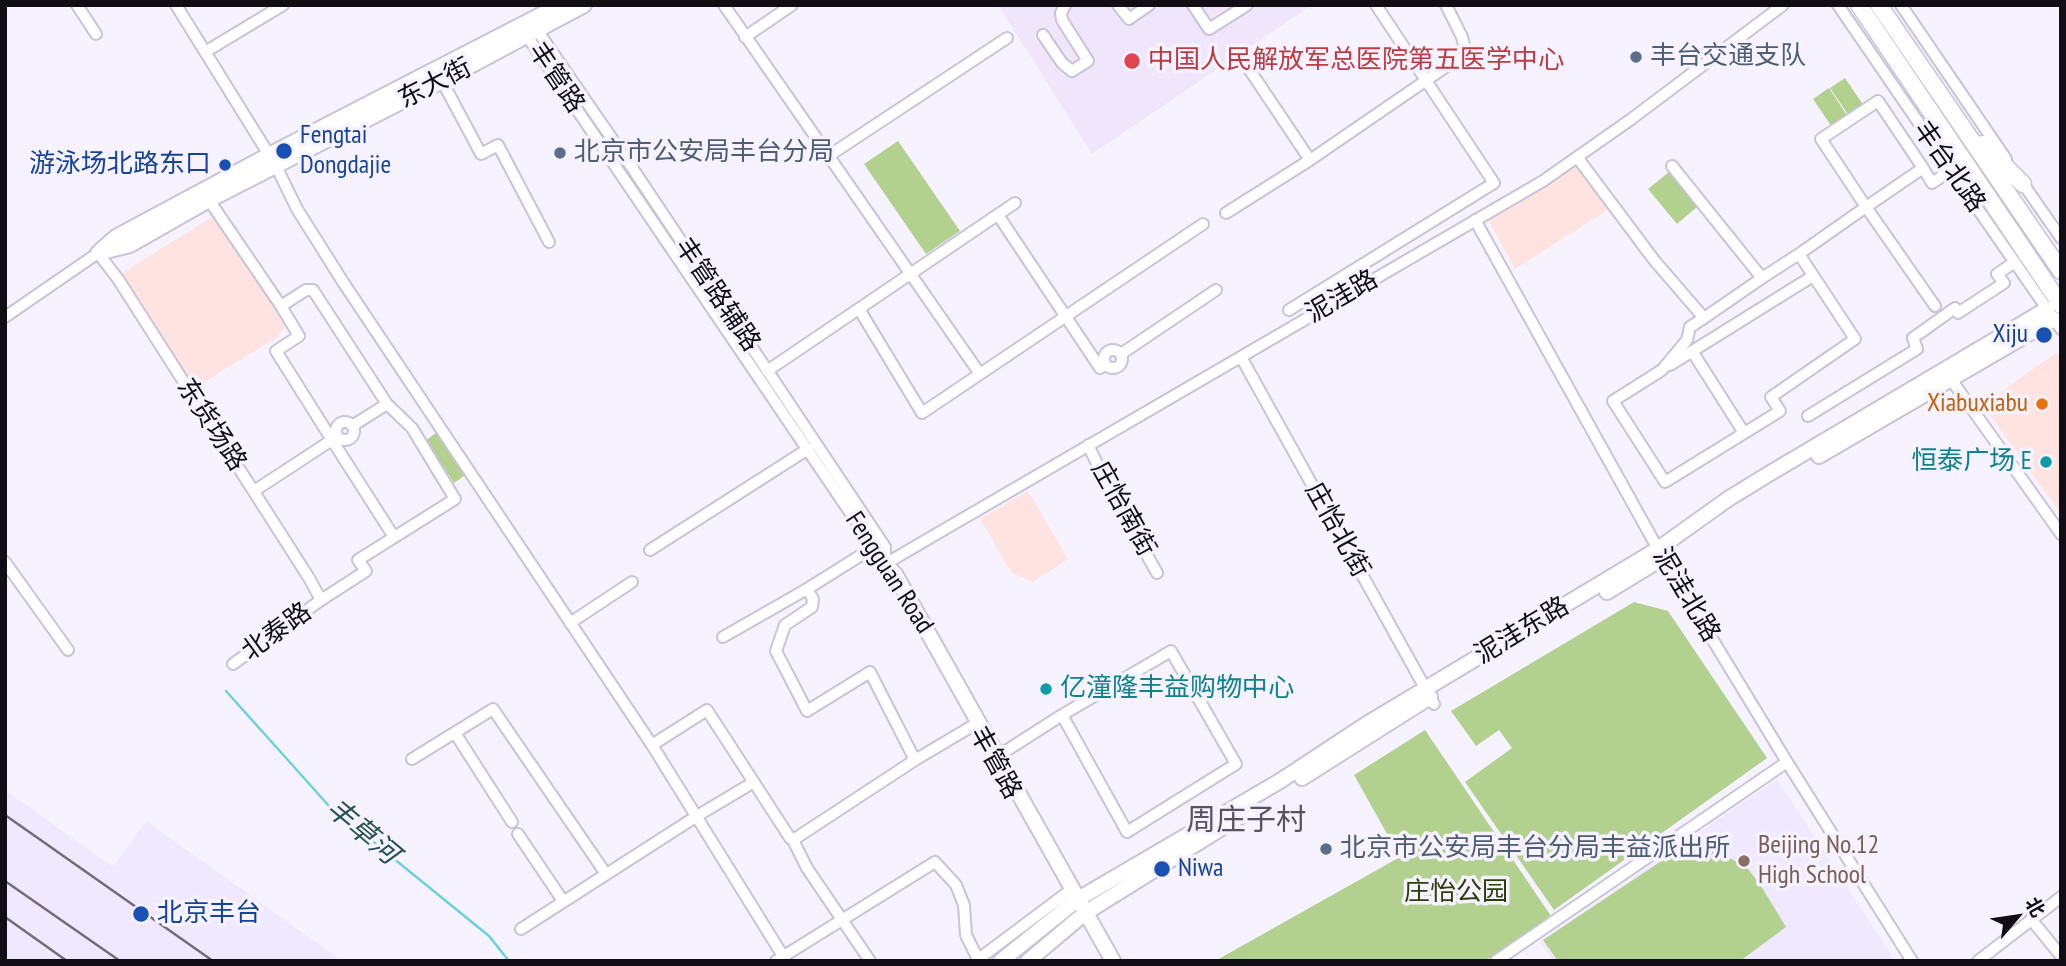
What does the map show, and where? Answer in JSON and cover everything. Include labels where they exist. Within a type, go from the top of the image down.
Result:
[{"type":"highway","name":"丰台北路","points":[[1859,5],[2007,226],[2056,316]]},
{"type":"highway","name":"丰台北路","points":[[1879,5],[2061,271]]},
{"type":"highway","points":[[1956,117],[2023,184]]},
{"type":"highway","points":[[1949,168],[2007,226]]},
{"type":"main road","name":"东大街","points":[[98,253],[130,245],[272,160],[442,81],[528,31],[560,5]]},
{"type":"main road","name":"东大街","points":[[98,253],[116,237],[584,5]]},
{"type":"main road","name":"泥洼东路","points":[[1660,554],[1728,499],[1757,481],[2025,323],[2056,316]]},
{"type":"main road","name":"泥洼东路","points":[[1028,961],[1084,914],[1429,697],[1758,492],[2056,316]]},
{"type":"main road","points":[[1983,359],[2029,330],[2030,326],[2025,323]]},
{"type":"main road","name":"丰管路","points":[[885,564],[1084,914],[1107,961]]},
{"type":"main road","name":"泥洼东路","points":[[1001,961],[1073,896],[1280,781],[1365,725],[1429,697]]},
{"type":"main road","points":[[977,724],[998,755],[1073,896]]},
{"type":"main road","points":[[1084,914],[1113,961]]},
{"type":"street","points":[[77,5],[96,34]]},
{"type":"street","points":[[176,5],[272,160],[297,209],[343,282],[652,745],[697,816],[779,958],[935,862],[957,885],[964,905],[966,935],[976,958],[1073,896]]},
{"type":"street","points":[[205,52],[282,5]]},
{"type":"street","points":[[724,5],[980,374]]},
{"type":"street","points":[[745,37],[792,5]]},
{"type":"street","points":[[1043,35],[1062,64],[1072,71],[1088,61],[1062,20],[1061,13],[1065,5]]},
{"type":"street","points":[[1118,5],[1129,19],[1149,5]]},
{"type":"street","points":[[1193,5],[1209,29],[1247,5]]},
{"type":"street","points":[[1289,310],[1494,183],[1376,5]]},
{"type":"street","points":[[1226,213],[1310,160],[1466,53],[1462,37],[1446,5]]},
{"type":"street","name":"泥洼路","points":[[885,564],[1543,181],[1630,120],[1783,5]]},
{"type":"street","name":"丰台北路","points":[[1838,5],[1949,168],[2056,316]]},
{"type":"street","name":"丰台北路","points":[[1901,5],[2061,238]]},
{"type":"street","name":"丰管路辅路","points":[[528,31],[635,172],[830,463],[885,547],[885,564]]},
{"type":"street","name":"丰管路","points":[[528,31],[639,200]]},
{"type":"street","points":[[830,155],[1006,37]]},
{"type":"street","points":[[1241,57],[1310,160]]},
{"type":"street","points":[[442,81],[481,154],[498,145],[549,242]]},
{"type":"street","points":[[1935,306],[1821,139],[1878,102],[1932,183],[1949,168]]},
{"type":"street","points":[[1577,157],[1654,260],[1704,318]]},
{"type":"street","points":[[1672,166],[1762,278]]},
{"type":"street","points":[[1662,370],[1687,340],[1690,327],[1923,168]]},
{"type":"street","points":[[635,172],[639,200]]},
{"type":"street","points":[[209,200],[299,335],[276,351],[335,438],[394,537],[455,499],[412,428],[387,404],[313,289],[306,290],[281,306]]},
{"type":"street","name":"Fengguan Road","points":[[639,200],[885,564]]},
{"type":"street","points":[[767,371],[1015,203]]},
{"type":"street","points":[[998,215],[1100,368],[1105,364],[1103,357],[1108,350],[1115,349],[1121,354],[1216,290]]},
{"type":"street","name":"泥洼北路","points":[[1475,220],[1660,554],[1912,961]]},
{"type":"street","points":[[859,309],[922,413],[1203,224]]},
{"type":"street","name":"东大街","points":[[5,317],[98,253]]},
{"type":"street","name":"东货场路","points":[[98,253],[118,279],[321,600]]},
{"type":"street","points":[[1799,254],[1814,276],[1855,339],[1771,397],[1780,411],[1665,482],[1613,401],[1814,276]]},
{"type":"street","points":[[1808,416],[1917,349],[1913,338],[1955,308],[1958,313],[2004,283],[1997,274],[2015,261]]},
{"type":"street","points":[[1692,351],[1744,433]]},
{"type":"street","name":"庄怡北街","points":[[1241,356],[1429,697]]},
{"type":"street","points":[[1950,378],[2061,534]]},
{"type":"street","points":[[335,438],[336,429],[341,423],[346,422],[352,426],[387,404]]},
{"type":"street","points":[[254,491],[335,438]]},
{"type":"street","name":"庄怡南街","points":[[1088,445],[1157,573]]},
{"type":"street","points":[[650,550],[809,451],[830,463]]},
{"type":"street","name":"北泰路","points":[[233,664],[366,571],[358,560],[394,537]]},
{"type":"street","points":[[723,637],[874,547]]},
{"type":"street","points":[[5,562],[68,650]]},
{"type":"street","points":[[570,623],[632,582]]},
{"type":"street","points":[[807,589],[813,599],[812,607],[785,625],[776,651],[807,711],[870,672],[915,760]]},
{"type":"street","points":[[998,755],[1062,715],[1171,651],[1236,764],[1128,832],[1062,715]]},
{"type":"street","points":[[412,760],[494,709],[606,874]]},
{"type":"street","points":[[652,745],[707,710],[793,840],[807,868],[870,961]]},
{"type":"street","points":[[793,840],[915,760],[977,724]]},
{"type":"street","points":[[455,733],[512,822]]},
{"type":"street","points":[[1496,961],[1787,762]]},
{"type":"street","points":[[521,929],[754,782]]},
{"type":"street","points":[[518,834],[563,901]]},
{"type":"street","points":[[1978,961],[2061,897]]},
{"type":"street","points":[[2031,919],[2061,956]]},
{"type":"shaded area","name":"中国人民解放军总医院第五医学中心","points":[[998,5],[1312,5],[1092,154]]},
{"type":"shaded area","points":[[1579,164],[1609,209],[1515,269],[1488,219]]},
{"type":"shaded area","points":[[215,215],[288,324],[277,337],[193,389],[122,273]]},
{"type":"shaded area","points":[[2057,352],[2061,358],[2061,514],[1983,405]]},
{"type":"shaded area","points":[[1028,491],[1068,559],[1033,582],[1012,573],[980,519]]},
{"type":"shaded area","name":"Beijing No.12 High School","points":[[1777,779],[1895,961],[1553,961],[1540,942]]},
{"type":"shaded area","name":"北京丰台","points":[[5,790],[113,867],[146,821],[342,961],[5,961]]},
{"type":"green space","points":[[1845,78],[1864,106],[1849,116],[1830,88]]},
{"type":"green space","points":[[1829,88],[1848,117],[1832,127],[1813,99]]},
{"type":"green space","points":[[898,141],[960,231],[926,254],[864,164]]},
{"type":"green space","points":[[1669,172],[1697,207],[1677,224],[1648,189]]},
{"type":"green space","points":[[439,431],[468,473],[454,483],[426,440]]},
{"type":"green space","points":[[1634,602],[1668,611],[1767,758],[1554,910],[1465,782],[1512,748],[1499,730],[1476,746],[1451,711]]},
{"type":"green space","name":"庄怡公园","points":[[1425,730],[1551,916],[1485,961],[1215,961],[1400,857],[1354,775]]},
{"type":"green space","points":[[1702,834],[1717,856],[1732,859],[1748,869],[1786,927],[1740,961],[1558,961],[1543,940]]},
{"type":"waterway","name":"丰草河","points":[[226,691],[329,806],[489,936],[509,961]]},
{"type":"railway","points":[[5,815],[213,961]]},
{"type":"railway","points":[[5,881],[120,961]]},
{"type":"railway","points":[[5,917],[67,961]]},
{"type":"place","name":"丰台交通支队","points":[[1636,57]]},
{"type":"place","name":"中国人民解放军总医院第五医学中心","points":[[1132,61]]},
{"type":"place","name":"Fengtai Dongdajie","points":[[284,151]]},
{"type":"place","name":"北京市公安局丰台分局","points":[[560,153]]},
{"type":"place","name":"游泳场北路东口","points":[[225,165]]},
{"type":"place","name":"Xiju","points":[[2044,335]]},
{"type":"place","name":"Xiabuxiabu","points":[[2042,404]]},
{"type":"place","name":"恒泰广场 E","points":[[2046,462]]},
{"type":"place","name":"亿潼隆丰益购物中心","points":[[1046,689]]},
{"type":"place","name":"北京市公安局丰台分局丰益派出所","points":[[1326,849]]},
{"type":"place","name":"Beijing No.12 High School","points":[[1744,861]]},
{"type":"place","name":"Niwa","points":[[1162,869]]},
{"type":"place","name":"北京丰台","points":[[141,914]]},
{"type":"district","name":"周庄子村","points":[[1246,821]]}]
